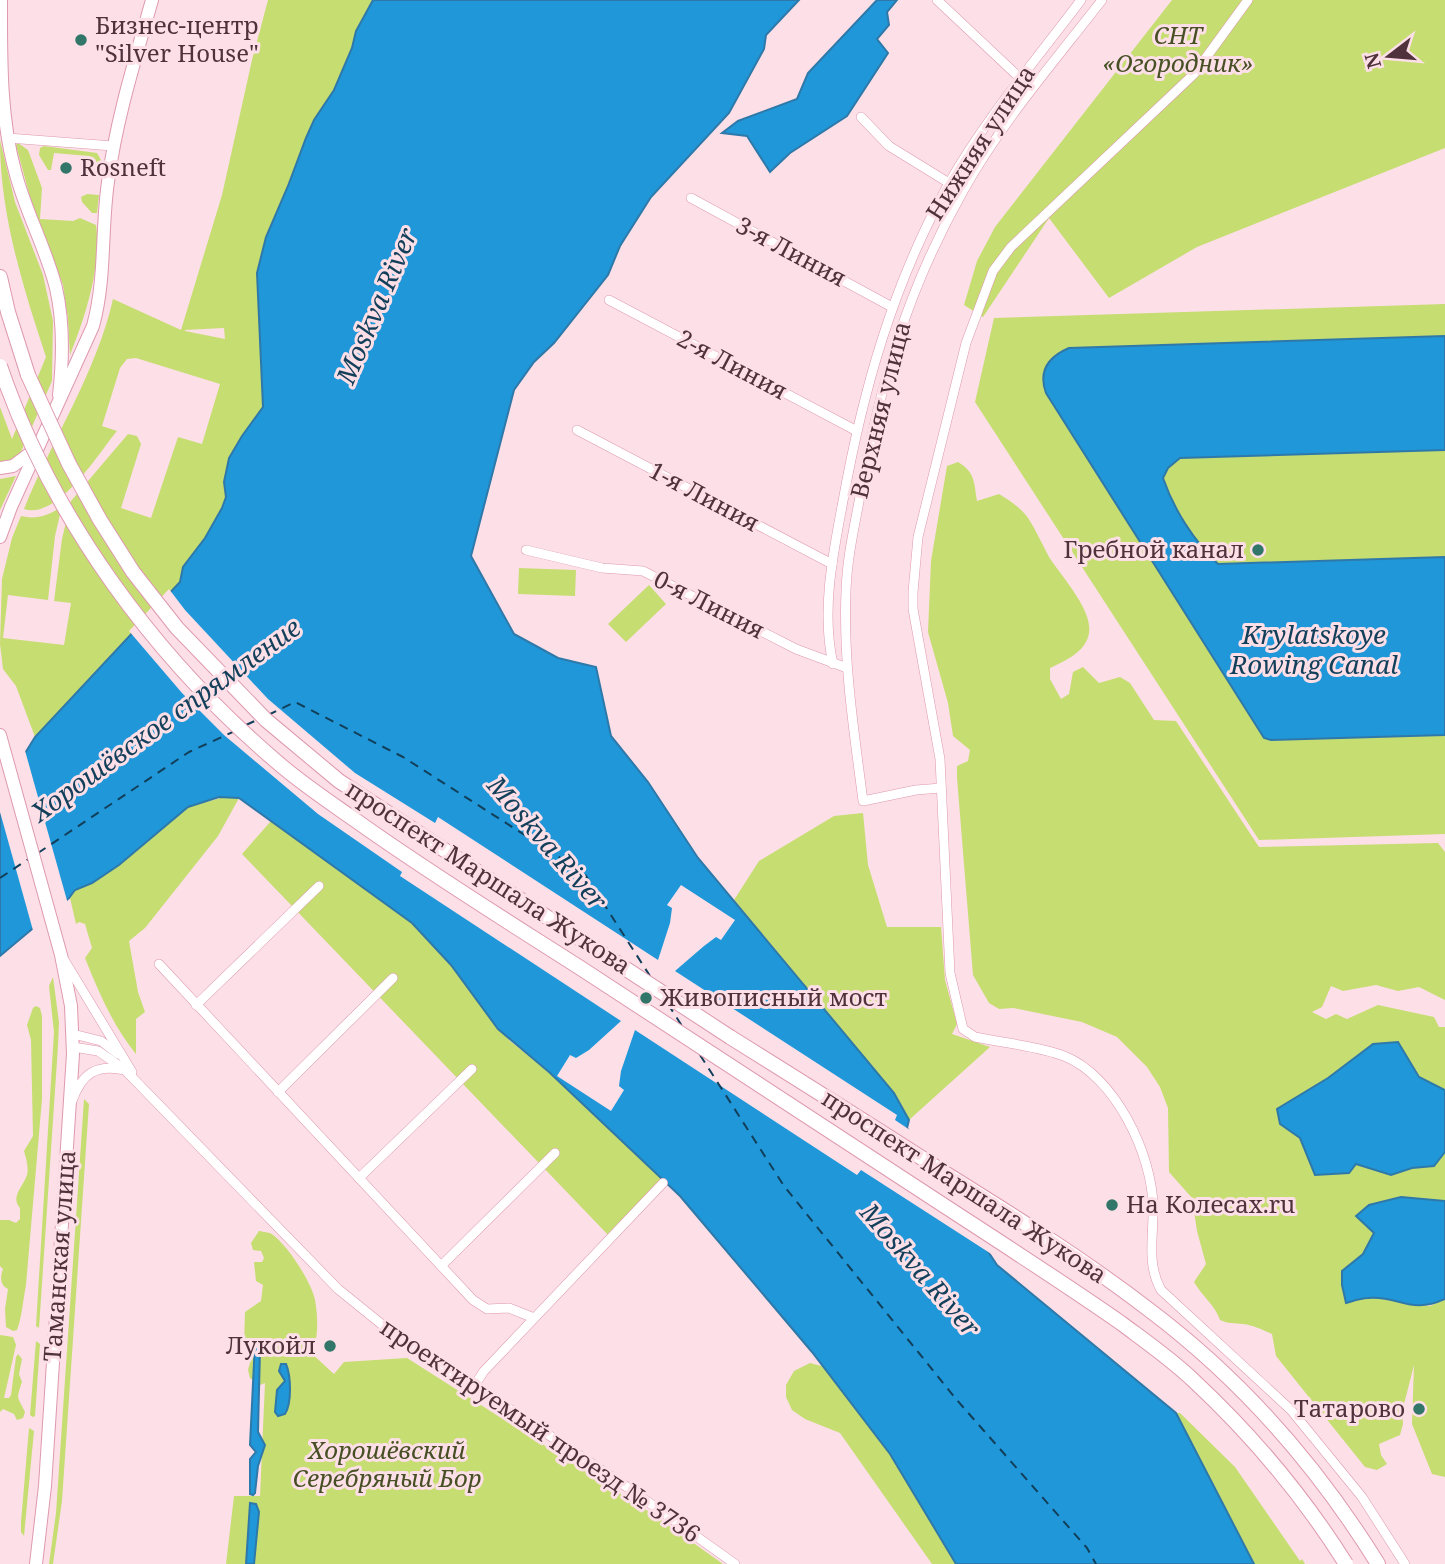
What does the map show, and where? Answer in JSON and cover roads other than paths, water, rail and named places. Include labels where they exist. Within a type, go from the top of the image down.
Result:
[{"type":"main road","name":"проспект Маршала Жукова","points":[[0,277],[27,375],[69,464],[100,520],[133,572],[177,628],[290,742],[339,780],[410,828],[730,1037],[1067,1250],[1150,1310],[1218,1369],[1280,1432],[1323,1483],[1378,1564]]},
{"type":"main road","name":"проспект Маршала Жукова","points":[[0,366],[19,415],[47,473],[78,529],[114,582],[156,642],[277,762],[403,854],[1081,1295],[1152,1346],[1192,1378],[1262,1452],[1301,1500],[1346,1564]]},
{"type":"street","points":[[1,0],[2,82],[8,138],[23,200],[51,272],[59,303],[62,355],[57,406]]},
{"type":"street","points":[[0,537],[93,326],[99,297],[107,186],[113,146],[152,0]]},
{"type":"street","points":[[937,0],[1021,79]]},
{"type":"street","name":"Нижняя улица","points":[[833,664],[829,647],[832,564],[855,430],[892,307],[915,250],[949,183],[984,130],[1081,0]]},
{"type":"street","name":"Верхняя улица","points":[[941,788],[916,790],[863,801],[847,668],[848,564],[870,436],[905,312],[928,257],[963,190],[991,146],[1102,0]]},
{"type":"street","points":[[1248,0],[1194,74],[1011,247],[993,271],[966,344],[918,537],[913,609],[940,759],[950,972],[963,1029],[975,1037],[1062,1055],[1086,1069],[1104,1088],[1134,1130],[1144,1157],[1153,1204],[1152,1272],[1161,1290],[1291,1410],[1362,1497],[1405,1564]]},
{"type":"street","points":[[861,117],[889,146],[949,183]]},
{"type":"street","points":[[8,138],[113,146]]},
{"type":"street","name":"3-я Линия","points":[[691,198],[892,307]]},
{"type":"street","name":"2-я Линия","points":[[609,300],[855,430]]},
{"type":"street","name":"1-я Линия","points":[[577,430],[832,564]]},
{"type":"street","points":[[0,468],[13,466],[24,460],[39,444]]},
{"type":"street","name":"0-я Линия","points":[[526,550],[602,569],[643,571],[796,649],[847,668]]},
{"type":"street","name":"Таманская улица","points":[[0,735],[60,952],[71,1006],[73,1040],[46,1486],[36,1564]]},
{"type":"street","points":[[196,1005],[319,886]]},
{"type":"street","points":[[60,952],[85,990],[126,1068]]},
{"type":"street","points":[[159,964],[467,1295],[482,1307],[494,1310],[509,1308],[534,1318]]},
{"type":"street","points":[[278,1092],[393,978]]},
{"type":"street","points":[[73,1040],[126,1068]]},
{"type":"street","points":[[69,1108],[75,1093],[89,1073],[106,1067],[126,1068]]},
{"type":"street","name":"проектируемый проезд № 3736","points":[[126,1068],[338,1289],[411,1348],[474,1386],[630,1489],[735,1564]]},
{"type":"street","points":[[359,1178],[472,1069]]},
{"type":"street","points":[[441,1266],[555,1153]]},
{"type":"street","points":[[474,1386],[484,1371],[663,1183]]},
{"type":"water","points":[[373,0],[799,0],[766,35],[764,49],[729,113],[651,197],[620,246],[608,275],[554,343],[534,362],[514,390],[471,556],[514,634],[558,658],[596,667],[611,736],[648,782],[698,858],[894,1093],[909,1120],[907,1128],[997,1265],[1176,1413],[1254,1564],[956,1564],[890,1454],[812,1352],[680,1196],[549,1072],[498,1029],[451,965],[412,923],[239,798],[219,797],[188,807],[119,865],[92,883],[75,890],[0,956],[0,778],[22,758],[35,737],[180,582],[183,567],[205,538],[222,508],[226,497],[224,482],[229,458],[263,407],[257,273],[266,237],[314,120],[334,90],[352,48],[356,31]]},
{"type":"water","points":[[877,0],[897,0],[887,12],[889,25],[877,39],[888,53],[847,116],[790,153],[770,172],[747,136],[722,133],[738,121],[797,99],[808,73]]},
{"type":"water","name":"Krylatskoye Rowing Canal","points":[[1445,336],[1445,450],[1180,458],[1168,468],[1163,478],[1186,524],[1218,564],[1445,557],[1445,735],[1271,740],[1264,738],[1046,393],[1044,371],[1050,360],[1069,348]]},
{"type":"water","points":[[1398,1042],[1419,1077],[1445,1090],[1445,1152],[1434,1166],[1412,1168],[1391,1175],[1356,1164],[1349,1173],[1315,1175],[1300,1138],[1280,1124],[1277,1109],[1328,1078],[1373,1044]]},
{"type":"water","points":[[1401,1197],[1445,1201],[1445,1299],[1423,1305],[1379,1298],[1363,1298],[1346,1303],[1342,1271],[1363,1254],[1374,1233],[1356,1216],[1369,1205]]},
{"type":"water","points":[[255,1342],[259,1343],[260,1349],[258,1432],[265,1445],[253,1495],[250,1494],[250,1459],[256,1452],[250,1445]]},
{"type":"water","points":[[281,1364],[286,1364],[288,1369],[290,1397],[285,1414],[278,1416],[275,1412],[277,1390],[285,1381],[279,1371]]},
{"type":"water","points":[[250,1503],[256,1504],[259,1512],[254,1564],[246,1564]]},
{"type":"place","name":"Бизнес-центр \"Silver House\"","points":[[81,40]]},
{"type":"place","name":"Rosneft","points":[[66,168]]},
{"type":"place","name":"Гребной канал","points":[[1258,550]]},
{"type":"place","name":"Живописный мост","points":[[646,998]]},
{"type":"place","name":"На Колесах.ru","points":[[1112,1205]]},
{"type":"place","name":"Лукойл","points":[[330,1346]]},
{"type":"place","name":"Татарово","points":[[1419,1409]]},
{"type":"park label","name":"СНТ «Огородник»","points":[[1178,50]]},
{"type":"park label","name":"Хорошёвский Серебряный Бор","points":[[387,1465]]},
{"type":"water label","name":"Moskva River","points":[[377,306]]},
{"type":"water label","name":"Хорошёвское спрямление","points":[[166,720]]},
{"type":"water label","name":"Moskva River","points":[[547,843]]},
{"type":"water label","name":"Moskva River","points":[[920,1270]]}]
